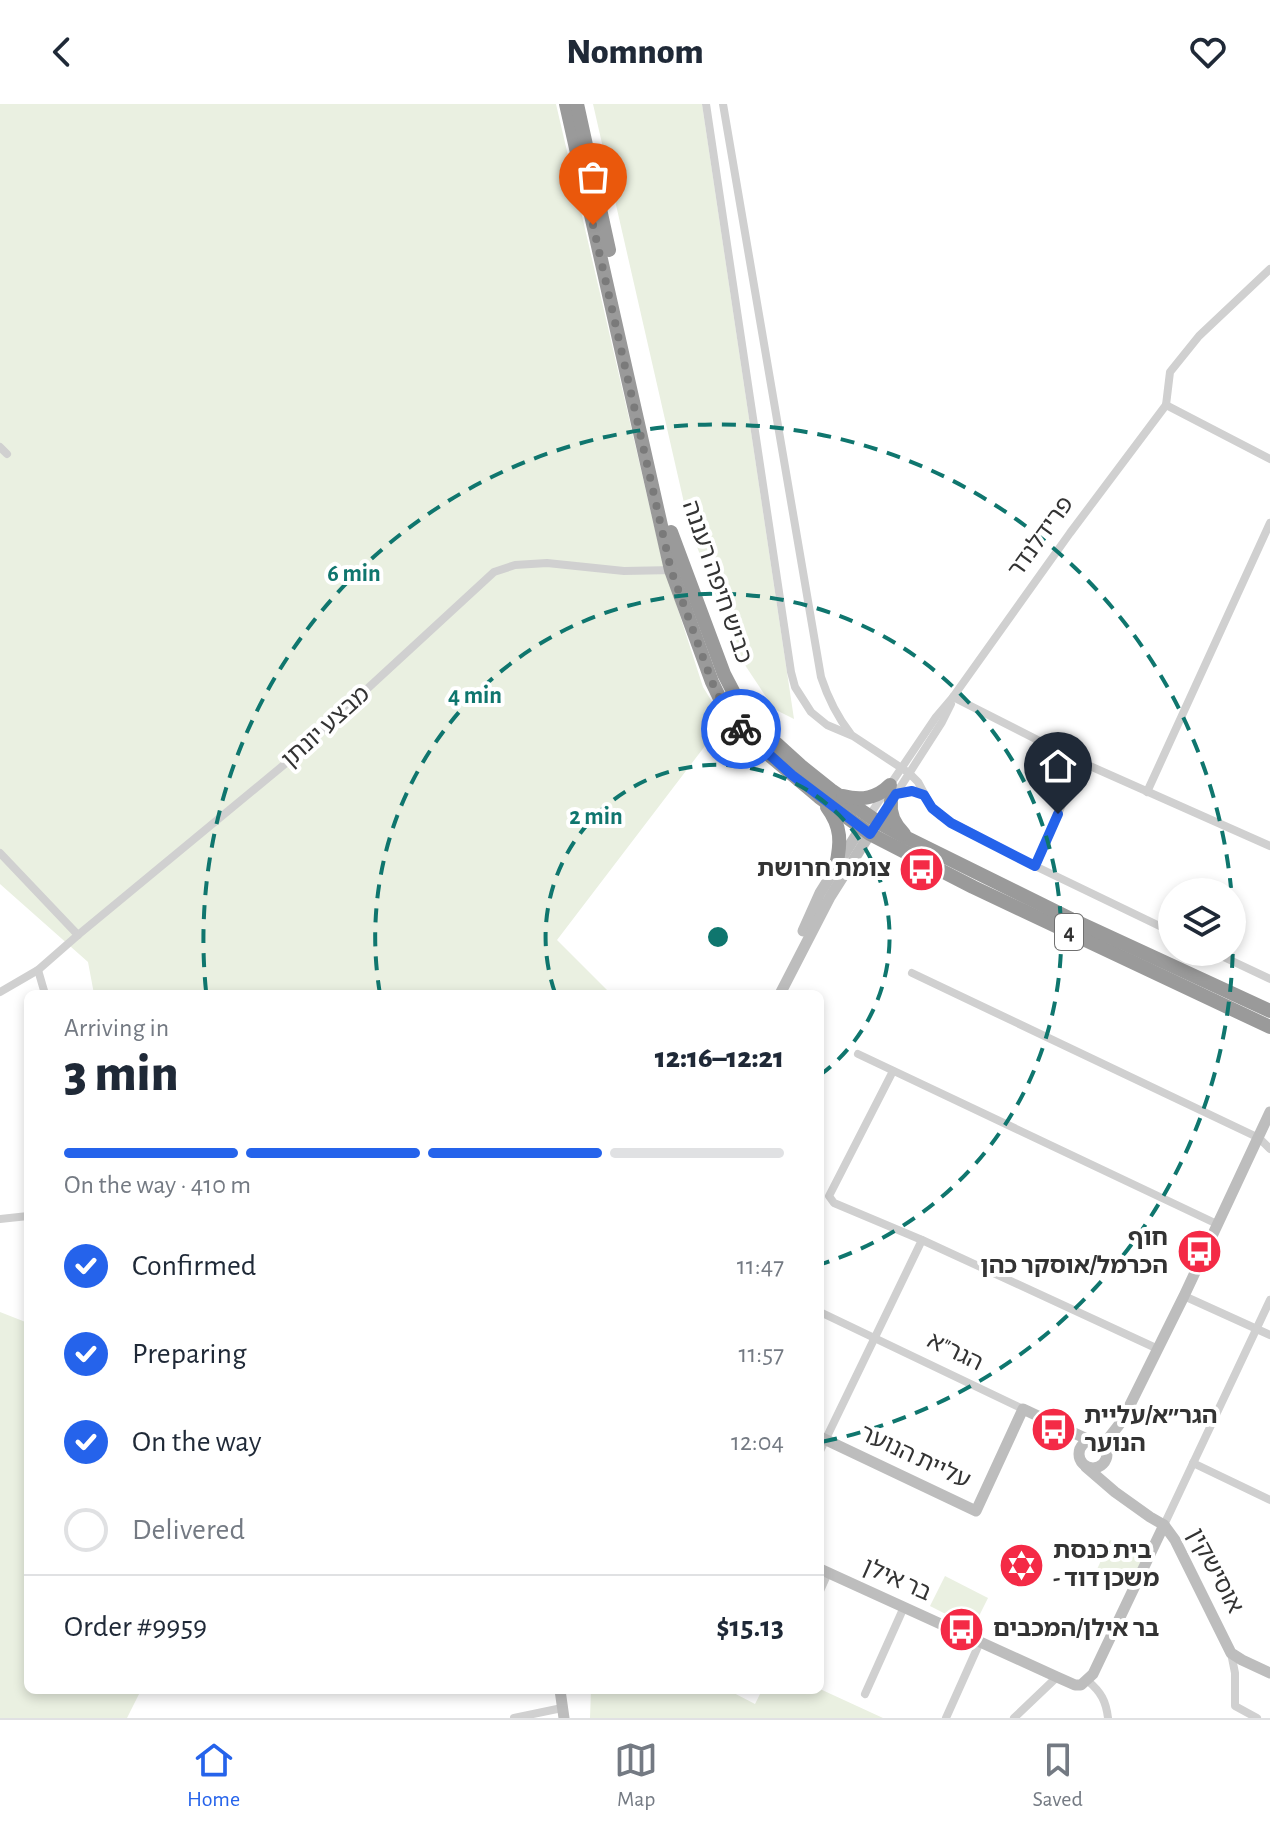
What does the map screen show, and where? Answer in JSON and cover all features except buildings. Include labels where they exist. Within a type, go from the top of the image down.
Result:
[{"type":"highway","name":"כביש חיפה רעננה","points":[[566,104],[678,569],[712,682],[723,705],[743,733],[819,797],[973,887],[1269,1023]]},
{"type":"highway","name":"כביש חיפה רעננה","points":[[577,104],[678,569],[724,674],[737,699],[758,727],[869,825],[907,838],[1071,919],[1269,1023]]},
{"type":"highway","points":[[837,794],[863,799],[892,793],[890,807],[893,821],[907,838]]},
{"type":"highway","points":[[819,797],[837,825],[839,851],[836,866]]},
{"type":"street","points":[[706,104],[795,687],[811,712],[827,725],[853,736],[906,770],[918,782],[932,808],[951,823],[1158,925]]},
{"type":"street","points":[[723,104],[821,677],[838,718],[853,736]]},
{"type":"street","points":[[1270,269],[1199,336],[1170,372],[1166,405],[1270,459]]},
{"type":"street","name":"פרידלנדר","points":[[869,825],[942,722],[953,697],[1166,405]]},
{"type":"street","points":[[1147,792],[1270,523]]},
{"type":"street","name":"מבצע יונתן","points":[[0,992],[38,970],[291,759],[494,572],[515,565],[547,563],[624,571],[678,569]]},
{"type":"street","points":[[953,697],[1081,762],[1270,846]]},
{"type":"street","points":[[1035,866],[1081,762]]},
{"type":"street","points":[[892,793],[912,791],[924,795]]},
{"type":"street","name":"פרידלנדר","points":[[869,825],[892,793]]},
{"type":"street","points":[[782,990],[820,893],[836,866],[869,825]]},
{"type":"street","points":[[785,981],[869,825]]},
{"type":"street","points":[[0,853],[78,935]]},
{"type":"street","points":[[1243,966],[1270,979]]},
{"type":"street","points":[[38,970],[44,990]]},
{"type":"street","points":[[912,973],[1259,1138],[1270,1149]]},
{"type":"street","points":[[858,1054],[1217,1224]]},
{"type":"street","points":[[893,1071],[829,1196],[834,1203],[922,1240],[1158,1349]]},
{"type":"street","points":[[1104,1444],[1122,1421],[1158,1349],[1270,1112]]},
{"type":"street","points":[[0,1219],[24,1216]]},
{"type":"street","points":[[824,1438],[922,1240]]},
{"type":"street","points":[[1184,1296],[1270,1335]]},
{"type":"street","points":[[1108,1718],[1107,1703],[1100,1691],[1088,1681],[1270,1300]]},
{"type":"street","name":"הגר\"א","points":[[824,1314],[1089,1440]]},
{"type":"street","name":"עליית הנוער","points":[[824,1443],[976,1511],[1023,1409]]},
{"type":"street","points":[[1071,1432],[1080,1461],[1086,1467],[1095,1469],[1103,1465],[1108,1452],[1104,1444],[1097,1440],[1089,1440],[1079,1452]]},
{"type":"street","points":[[1193,1463],[1270,1500]]},
{"type":"street","points":[[1103,1465],[1115,1492]]},
{"type":"street","name":"אוסישקין","points":[[1086,1467],[1115,1492],[1164,1525],[1182,1553],[1231,1653],[1270,1673]]},
{"type":"street","name":"בר אילן","points":[[824,1571],[1075,1685],[1088,1681]]},
{"type":"street","points":[[865,1694],[904,1607]]},
{"type":"street","points":[[946,1718],[980,1642]]},
{"type":"street","points":[[1231,1653],[1235,1673],[1235,1706],[1257,1718]]},
{"type":"street","points":[[1014,1718],[1057,1677]]},
{"type":"street","points":[[514,1718],[563,1713]]},
{"type":"green space","points":[[0,104],[556,104],[662,560],[703,687],[724,721],[557,940],[607,990],[93,990],[88,962],[0,884]]},
{"type":"green space","points":[[593,104],[702,104],[794,719],[774,709],[741,659],[690,529]]},
{"type":"green space","points":[[0,1312],[24,1321],[24,1694],[139,1694],[127,1718],[0,1718]]},
{"type":"green space","points":[[1110,1540],[1144,1554],[1129,1588],[1095,1574]]},
{"type":"green space","points":[[945,1576],[988,1598],[973,1628],[930,1606]]},
{"type":"green space","points":[[824,1691],[883,1718],[590,1718],[591,1694],[736,1694],[755,1704],[760,1694],[824,1694]]},
{"type":"way so far","points":[[593,225],[671,570],[712,682],[723,705],[741,729]]},
{"type":"place","name":"צומת חרושת","points":[[922,869]]},
{"type":"place","name":"חוף הכרמל/אוסקר כהן","points":[[1199,1252]]},
{"type":"place","name":"הגר״א/עליית הנוער","points":[[1053,1430]]},
{"type":"place","name":"בית כנסת - משכן דוד","points":[[1022,1565]]},
{"type":"place","name":"בר אילן/המכבים","points":[[962,1629]]},
{"type":"route","points":[[741,729],[819,797],[870,834],[896,794],[906,791],[918,793],[924,795],[932,808],[951,823],[1035,866],[1058,814]]}]
